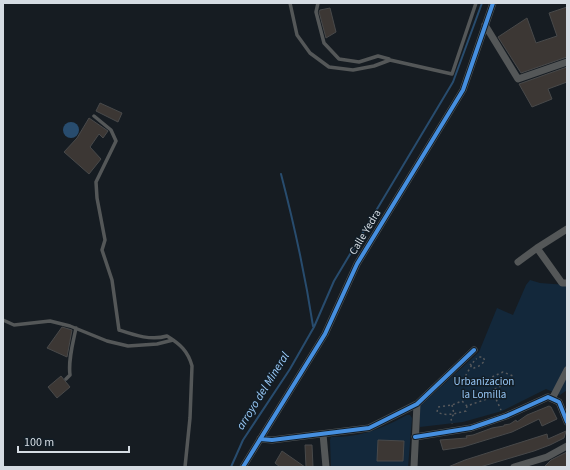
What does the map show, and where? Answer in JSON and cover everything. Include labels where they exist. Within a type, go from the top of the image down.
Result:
[{"type":"street","name":"Calle Yedra","points":[[243,467],[325,334],[357,264],[463,90],[493,3]]},
{"type":"street","points":[[485,25],[518,79],[567,62]]},
{"type":"street","points":[[518,262],[567,229]]},
{"type":"street","points":[[537,248],[562,283],[567,283]]},
{"type":"street","points":[[260,439],[272,440],[369,428],[417,404],[474,350]]},
{"type":"street","points":[[415,437],[471,428],[504,417],[550,398],[567,370]]},
{"type":"street","points":[[550,398],[558,402],[567,422]]},
{"type":"street","points":[[414,467],[417,404]]},
{"type":"street","points":[[323,434],[326,467]]},
{"type":"street","points":[[514,467],[547,457],[567,446]]},
{"type":"street","points":[[536,467],[539,459]]},
{"type":"lane","points":[[290,3],[297,35],[310,53],[329,67],[353,70],[374,66],[390,60]]},
{"type":"lane","points":[[318,3],[316,12],[324,43],[339,59],[359,62],[378,56],[452,74],[476,3]]},
{"type":"lane","points":[[94,116],[111,130],[116,142],[96,182],[97,198],[105,240],[102,250],[112,280],[119,330],[139,337],[160,338],[167,336],[181,345],[190,359],[192,366],[190,418],[185,467]]},
{"type":"lane","points":[[3,320],[14,325],[50,321],[76,328],[107,341],[128,346],[157,344],[174,340]]},
{"type":"lane","points":[[66,379],[70,375],[69,370],[76,328]]},
{"type":"path","points":[[463,360],[472,366],[474,368],[485,361],[483,357],[474,360],[472,366],[466,375],[466,379],[469,383],[474,384],[503,372],[512,376],[513,380],[495,389],[492,396],[487,399],[467,406],[466,410],[454,414],[443,415],[437,412],[438,407],[452,405],[462,401],[467,406]]},
{"type":"path","points":[[492,396],[496,399],[504,417]]},
{"type":"path","points":[[452,405],[454,414],[451,418],[453,431]]},
{"type":"green space","name":"Urbanizacion la Lomilla","points":[[530,280],[540,283],[567,285],[567,390],[560,395],[546,389],[502,411],[463,422],[420,427],[419,407],[479,352],[497,308],[513,315],[526,285]]},
{"type":"green space","points":[[410,415],[412,418],[408,467],[331,467],[331,437],[362,434],[389,424]]},
{"type":"shaded area","points":[[68,122],[74,122],[79,127],[77,136],[74,138],[68,138],[63,133],[63,127]]},
{"type":"building","points":[[567,7],[567,57],[521,73],[498,37],[527,18],[536,43],[557,36],[549,13]]},
{"type":"building","points":[[330,8],[336,32],[326,38],[319,12],[320,10]]},
{"type":"building","points":[[567,67],[567,82],[548,89],[552,99],[532,107],[519,84]]},
{"type":"building","points":[[100,103],[122,113],[118,122],[96,111]]},
{"type":"building","points":[[89,118],[108,131],[103,138],[99,134],[90,147],[101,159],[89,174],[64,152],[77,138]]},
{"type":"building","points":[[62,327],[72,330],[67,357],[47,348]]},
{"type":"building","points":[[61,376],[70,387],[57,398],[48,387]]},
{"type":"building","points":[[549,406],[557,419],[542,426],[539,419],[512,432],[463,447],[443,450],[440,440],[467,438],[466,436],[504,426],[516,420],[517,422],[527,415]]},
{"type":"building","points":[[566,431],[564,438],[534,451],[480,467],[448,467],[465,460],[547,434],[548,439]]},
{"type":"building","points":[[378,440],[404,441],[403,461],[377,461]]},
{"type":"building","points":[[305,445],[312,445],[313,467],[306,467]]},
{"type":"building","points":[[282,451],[305,467],[280,467],[275,463]]},
{"type":"building","points":[[567,452],[567,467],[544,467],[551,460]]},
{"type":"waterway","name":"arroyo del Mineral","points":[[231,467],[243,440],[290,369],[314,327],[334,281],[453,82],[482,3]]},
{"type":"waterway","points":[[281,174],[299,249],[313,326]]},
{"type":"cycle path","points":[[243,467],[325,334],[357,264],[463,90],[493,3]]},
{"type":"cycle path","points":[[260,439],[272,440],[369,428],[417,404],[474,350]]},
{"type":"cycle path","points":[[415,437],[471,428],[506,416],[548,397],[559,402],[567,422]]}]
